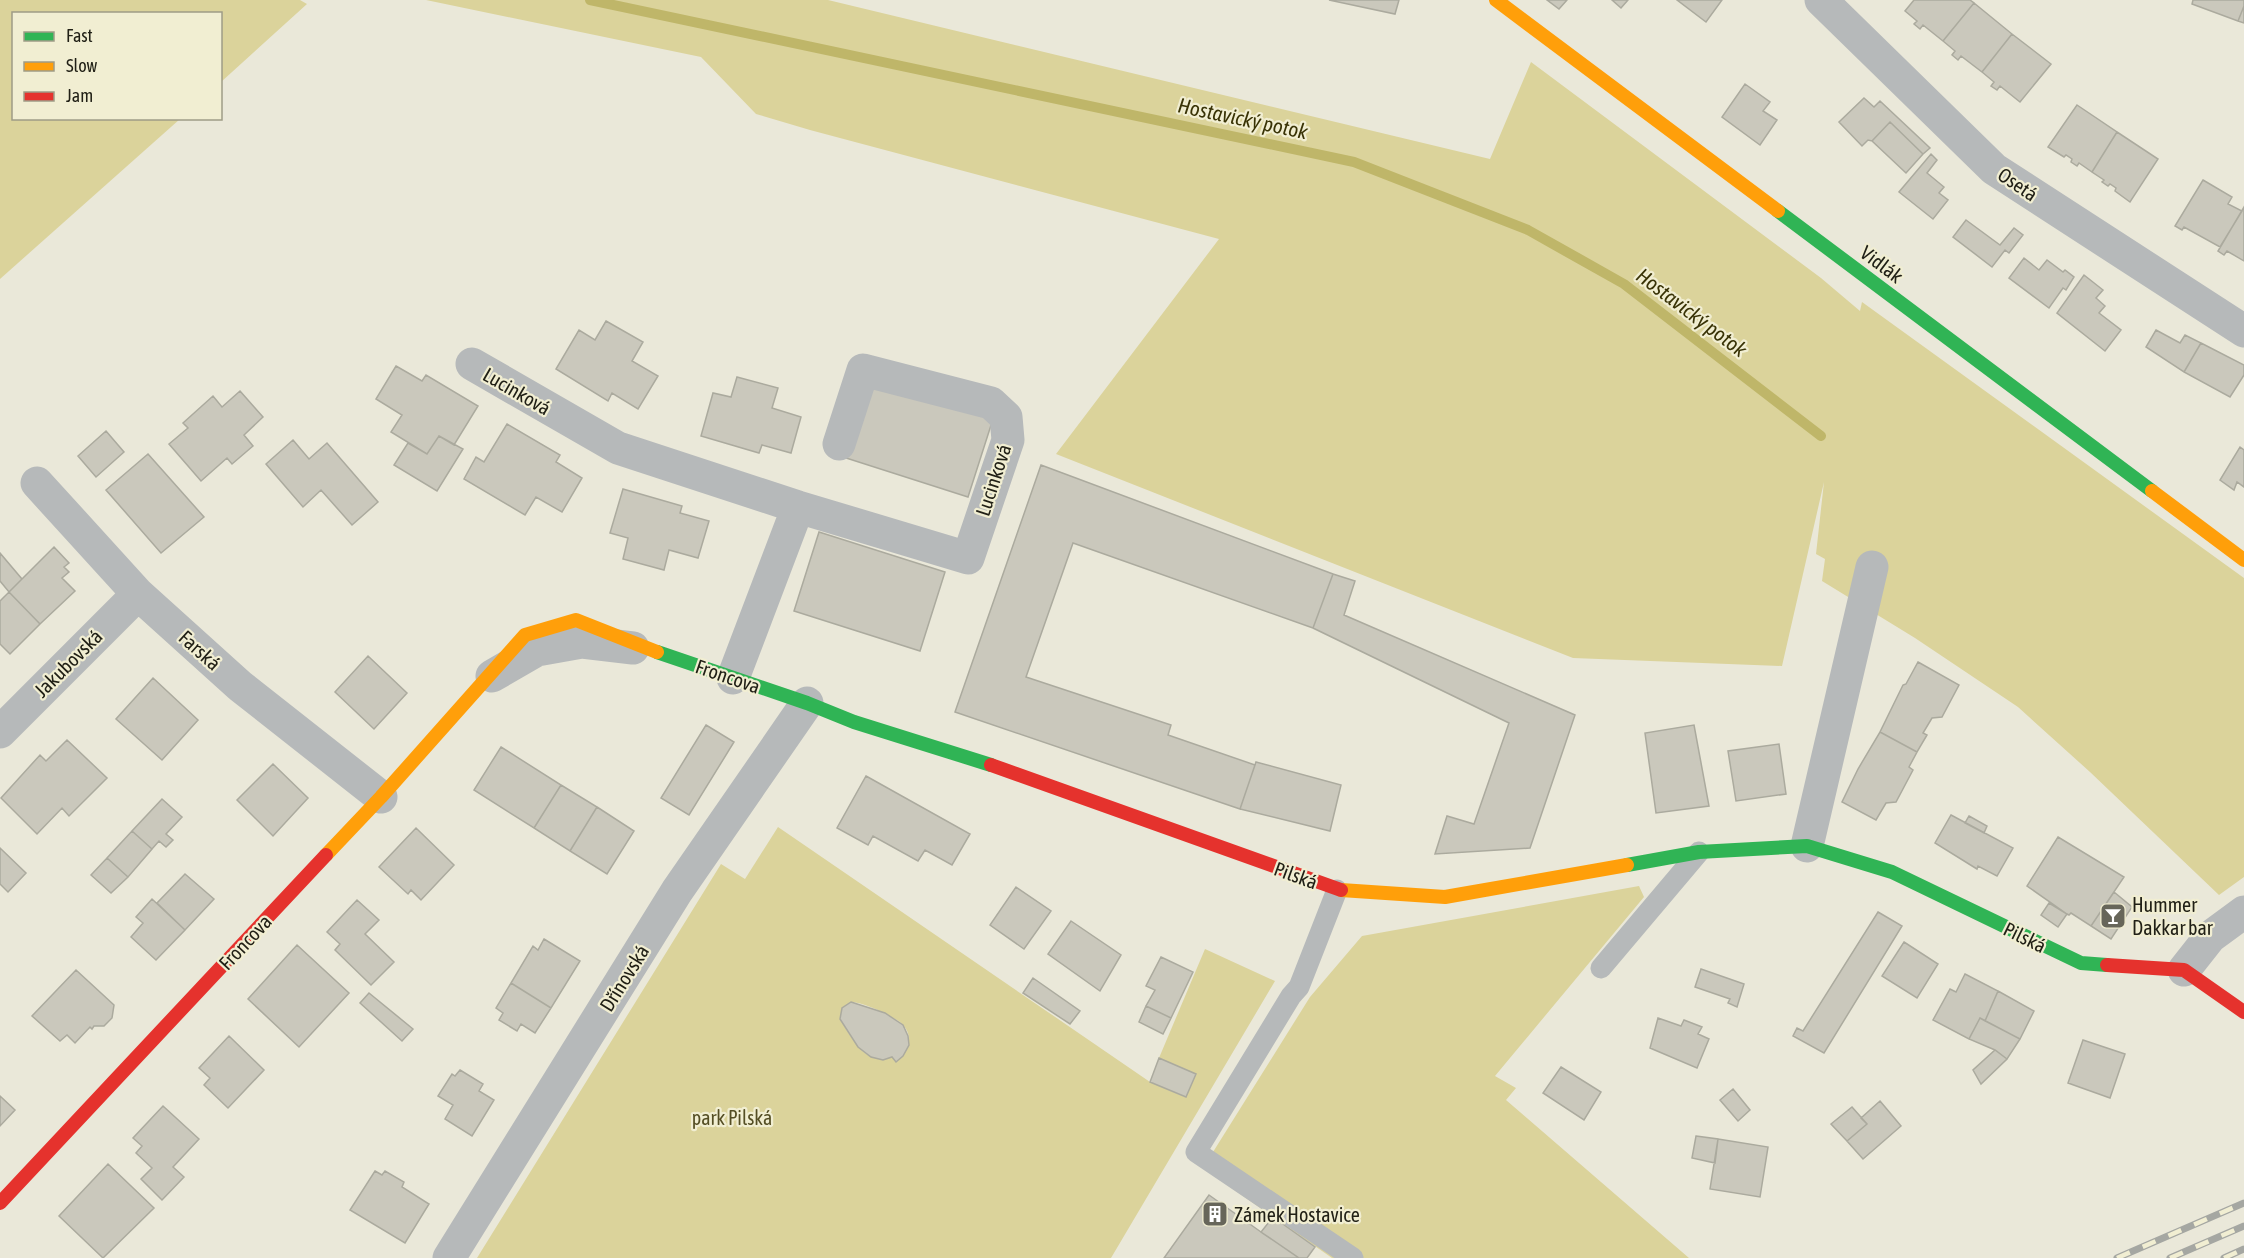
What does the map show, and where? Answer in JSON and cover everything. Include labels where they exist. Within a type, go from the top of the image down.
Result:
[{"type":"street","name":"Vidlák","points":[[1496,0],[2244,560]]},
{"type":"street","name":"Osetá","points":[[1821,0],[1994,169],[2244,331]]},
{"type":"street","name":"Lucinková","points":[[472,364],[618,448],[798,507],[968,558],[1008,440],[1006,417],[991,404],[863,370],[839,444]]},
{"type":"street","name":"Farská","points":[[38,483],[138,594],[240,686],[381,797]]},
{"type":"street","points":[[733,678],[798,507]]},
{"type":"street","points":[[1807,846],[1872,567]]},
{"type":"street","name":"Jakubovská","points":[[0,732],[138,594]]},
{"type":"street","name":"Froncova","points":[[0,1203],[381,797],[488,678],[537,650],[582,642],[648,649],[807,703]]},
{"type":"street","name":"Pilská","points":[[807,703],[854,722],[954,752],[1337,890],[1445,897],[1699,852],[1807,846],[1892,872],[2081,963],[2184,970]]},
{"type":"street","name":"Dřínovská","points":[[449,1258],[677,891],[807,703]]},
{"type":"street","points":[[2244,912],[2210,937],[2184,970],[2244,1012]]},
{"type":"lane","points":[[1601,968],[1699,852]]},
{"type":"lane","points":[[1337,890],[1299,987],[1291,996],[1197,1152],[1353,1258]]},
{"type":"green space","points":[[0,0],[300,0],[307,4],[222,81],[222,12],[12,12],[12,120],[179,120],[0,279]]},
{"type":"green space","points":[[426,0],[828,0],[1490,159],[1531,62],[1821,278],[1860,311],[1862,302],[2244,578],[2244,877],[2219,895],[2018,707],[1915,638],[1822,581],[1825,559],[1816,554],[1824,482],[1782,666],[1573,658],[1056,454],[1219,239],[756,114],[701,57]]},
{"type":"green space","name":"park Pilská","points":[[778,827],[1150,1082],[1185,1097],[1159,1058],[1205,949],[1275,981],[1111,1258],[477,1258],[721,864],[745,879]],"holes":[[[851,1002],[865,1005],[895,1019],[907,1030],[908,1045],[896,1062],[892,1057],[874,1058],[860,1049],[840,1019],[842,1008]]]},
{"type":"green space","points":[[1639,886],[1644,897],[1495,1076],[1516,1088],[1506,1100],[1689,1258],[1332,1258],[1203,1168],[1310,997],[1362,936]]},
{"type":"building","points":[[1329,0],[1399,0],[1395,14]]},
{"type":"building","points":[[1547,0],[1567,0],[1559,9]]},
{"type":"building","points":[[1612,0],[1628,0],[1621,8]]},
{"type":"building","points":[[1677,0],[1722,0],[1706,22]]},
{"type":"building","points":[[1914,0],[1970,0],[1974,3],[1943,41],[1923,25],[1920,29],[1914,24],[1917,21],[1905,11]]},
{"type":"building","points":[[2193,0],[2244,0],[2244,6],[2238,21],[2192,4]]},
{"type":"building","points":[[1974,3],[2012,34],[1982,72],[1961,56],[1958,60],[1952,55],[1955,51],[1943,41]]},
{"type":"building","points":[[2244,6],[2244,23],[2238,21]]},
{"type":"building","points":[[2012,34],[2051,64],[2020,102],[2000,86],[1997,90],[1991,86],[1994,82],[1982,72]]},
{"type":"building","points":[[1745,84],[1770,102],[1763,111],[1777,120],[1760,145],[1722,117]]},
{"type":"building","points":[[1864,98],[1874,107],[1880,101],[1930,148],[1923,154],[1890,122],[1872,141],[1868,140],[1862,146],[1839,122]]},
{"type":"building","points":[[2077,105],[2117,132],[2092,172],[2079,163],[2077,166],[2066,155],[2064,157],[2048,147]]},
{"type":"building","points":[[1890,122],[1923,154],[1906,173],[1872,141]]},
{"type":"building","points":[[2117,132],[2158,159],[2130,202],[2115,191],[2116,188],[2102,182],[2104,180],[2092,172]]},
{"type":"building","points":[[1931,154],[1937,160],[1927,173],[1944,187],[1939,193],[1948,200],[1933,219],[1899,192]]},
{"type":"building","points":[[2203,180],[2232,197],[2228,204],[2242,211],[2220,247],[2184,227],[2182,230],[2175,226]]},
{"type":"building","points":[[2244,207],[2244,261],[2227,251],[2224,255],[2218,251]]},
{"type":"building","points":[[1966,220],[2000,245],[2014,228],[2023,235],[2009,253],[2005,250],[1992,267],[1953,237]]},
{"type":"building","points":[[2024,258],[2039,270],[2047,260],[2074,277],[2066,290],[2063,288],[2049,308],[2009,278]]},
{"type":"building","points":[[2084,275],[2103,290],[2096,298],[2105,306],[2099,313],[2121,330],[2105,351],[2057,313]]},
{"type":"building","points":[[606,321],[643,342],[632,361],[658,376],[638,409],[612,393],[608,401],[556,369],[579,330],[595,340]]},
{"type":"building","points":[[2156,330],[2180,343],[2185,335],[2201,343],[2184,372],[2146,347]]},
{"type":"building","points":[[2201,343],[2244,365],[2244,375],[2230,397],[2184,372]]},
{"type":"building","points":[[396,366],[422,381],[426,375],[478,406],[454,445],[439,436],[427,454],[391,432],[402,415],[376,399]]},
{"type":"building","points":[[737,377],[778,388],[772,408],[801,417],[791,453],[762,445],[759,453],[701,436],[713,393],[731,397]]},
{"type":"building","points":[[867,379],[993,419],[968,497],[843,457]]},
{"type":"building","points":[[240,391],[263,417],[244,435],[253,446],[232,464],[227,458],[201,481],[169,444],[188,428],[183,423],[213,396],[222,407]]},
{"type":"building","points":[[507,424],[560,455],[556,462],[582,478],[562,512],[536,497],[525,515],[464,479],[476,457],[484,462]]},
{"type":"building","points":[[106,431],[124,452],[96,477],[78,456]]},
{"type":"building","points":[[439,436],[463,449],[437,491],[394,465],[408,443],[427,454]]},
{"type":"building","points":[[293,440],[309,459],[327,443],[378,502],[352,525],[321,490],[303,507],[266,464]]},
{"type":"building","points":[[2240,447],[2244,450],[2244,487],[2237,482],[2234,490],[2220,480]]},
{"type":"building","points":[[148,454],[204,517],[161,553],[106,490]]},
{"type":"building","points":[[1041,465],[1333,574],[1313,628],[1073,543],[1026,677],[1171,725],[1168,735],[1255,765],[1240,809],[955,712]]},
{"type":"building","points":[[623,489],[682,506],[680,513],[709,521],[698,558],[669,550],[664,570],[623,559],[628,538],[610,533]]},
{"type":"building","points":[[819,532],[945,572],[920,651],[794,611]]},
{"type":"building","points":[[54,547],[69,563],[64,567],[69,572],[62,578],[75,591],[40,624],[9,592]]},
{"type":"building","points":[[0,553],[22,579],[9,592],[0,581]]},
{"type":"building","points":[[1333,574],[1355,581],[1344,615],[1575,715],[1530,848],[1435,854],[1447,816],[1474,824],[1509,723],[1313,628]]},
{"type":"building","points":[[9,592],[40,624],[10,654],[0,644],[0,601]]},
{"type":"building","points":[[368,656],[407,693],[374,729],[335,692]]},
{"type":"building","points":[[1918,662],[1959,685],[1942,717],[1932,718],[1923,733],[1927,735],[1917,752],[1880,732],[1903,685],[1906,684]]},
{"type":"building","points":[[153,678],[198,720],[162,760],[116,719]]},
{"type":"building","points":[[706,725],[734,742],[689,815],[661,798]]},
{"type":"building","points":[[1694,725],[1709,806],[1656,813],[1645,733]]},
{"type":"building","points":[[1880,732],[1917,752],[1909,767],[1913,770],[1896,802],[1886,803],[1876,820],[1842,802]]},
{"type":"building","points":[[67,740],[107,778],[69,816],[62,808],[37,834],[1,798],[40,755],[46,761]]},
{"type":"building","points":[[1779,744],[1786,794],[1736,801],[1728,751]]},
{"type":"building","points":[[501,747],[561,785],[534,828],[474,790]]},
{"type":"building","points":[[1256,762],[1341,785],[1330,831],[1240,809]]},
{"type":"building","points":[[273,764],[308,798],[273,836],[237,800]]},
{"type":"building","points":[[866,776],[970,834],[952,865],[925,850],[918,861],[873,836],[868,845],[837,828]]},
{"type":"building","points":[[561,785],[597,807],[570,851],[534,828]]},
{"type":"building","points":[[162,799],[182,817],[166,834],[173,840],[166,847],[159,841],[152,849],[132,831]]},
{"type":"building","points":[[597,807],[634,831],[607,874],[570,851]]},
{"type":"building","points":[[1951,815],[2013,848],[1997,876],[1978,866],[1977,869],[1935,843]]},
{"type":"building","points":[[1969,816],[1987,826],[1984,833],[1965,823]]},
{"type":"building","points":[[416,828],[454,865],[421,900],[411,890],[408,894],[379,867]]},
{"type":"building","points":[[132,831],[152,849],[128,877],[107,858]]},
{"type":"building","points":[[2058,837],[2124,877],[2091,926],[2071,913],[2067,914],[2027,886]]},
{"type":"building","points":[[0,848],[26,873],[8,892],[0,884]]},
{"type":"building","points":[[107,858],[128,877],[111,893],[91,875]]},
{"type":"building","points":[[185,874],[214,899],[185,930],[157,903]]},
{"type":"building","points":[[1016,887],[1051,911],[1024,949],[990,925]]},
{"type":"building","points":[[2114,892],[2132,907],[2111,939],[2091,926]]},
{"type":"building","points":[[152,899],[185,930],[156,960],[131,937],[143,923],[136,917]]},
{"type":"building","points":[[357,900],[379,920],[365,934],[394,962],[371,985],[335,950],[340,944],[327,932]]},
{"type":"building","points":[[2049,903],[2067,914],[2058,927],[2041,915]]},
{"type":"building","points":[[1878,912],[1902,926],[1824,1053],[1793,1036],[1797,1028],[1803,1031]]},
{"type":"building","points":[[1071,921],[1121,955],[1100,991],[1048,954]]},
{"type":"building","points":[[544,939],[580,961],[551,1008],[511,983],[533,946],[538,950]]},
{"type":"building","points":[[1904,942],[1938,964],[1917,998],[1882,976]]},
{"type":"building","points":[[297,945],[349,993],[299,1047],[248,999]]},
{"type":"building","points":[[1161,957],[1193,972],[1171,1018],[1146,1006],[1155,990],[1146,986]]},
{"type":"building","points":[[1701,969],[1744,984],[1737,1007],[1728,1003],[1730,999],[1695,987]]},
{"type":"building","points":[[76,970],[114,1005],[112,1018],[104,1026],[94,1026],[92,1029],[90,1027],[75,1043],[67,1035],[60,1041],[32,1016]]},
{"type":"building","points":[[1965,974],[1998,991],[1985,1021],[1980,1018],[1969,1039],[1933,1020],[1950,989],[1956,992]]},
{"type":"building","points":[[1033,978],[1080,1011],[1070,1024],[1023,993]]},
{"type":"building","points":[[511,983],[551,1008],[535,1033],[521,1024],[517,1031],[499,1020],[503,1013],[496,1008]]},
{"type":"building","points":[[1998,991],[2034,1011],[2020,1039],[1985,1021]]},
{"type":"building","points":[[369,993],[413,1029],[402,1041],[360,1003]]},
{"type":"building","points":[[851,1002],[885,1013],[903,1025],[909,1045],[903,1056],[896,1062],[892,1057],[883,1060],[871,1057],[858,1047],[840,1019],[842,1008]]},
{"type":"building","points":[[1146,1006],[1171,1018],[1163,1034],[1139,1022]]},
{"type":"building","points":[[1658,1018],[1681,1026],[1684,1020],[1702,1027],[1698,1034],[1709,1039],[1697,1068],[1650,1048]]},
{"type":"building","points":[[1980,1018],[2020,1039],[2007,1059],[1995,1050],[1969,1039]]},
{"type":"building","points":[[229,1036],[264,1070],[228,1108],[204,1085],[210,1078],[199,1068]]},
{"type":"building","points":[[2083,1040],[2125,1054],[2110,1098],[2068,1083]]},
{"type":"building","points":[[1995,1050],[2007,1059],[1981,1084],[1973,1070]]},
{"type":"building","points":[[1159,1058],[1196,1074],[1186,1097],[1150,1082]]},
{"type":"building","points":[[1561,1067],[1601,1092],[1584,1120],[1543,1093]]},
{"type":"building","points":[[460,1070],[483,1084],[479,1091],[494,1100],[472,1136],[445,1119],[453,1105],[438,1096],[452,1074],[455,1076]]},
{"type":"building","points":[[1733,1089],[1750,1110],[1738,1121],[1720,1100]]},
{"type":"building","points":[[0,1096],[15,1110],[0,1126]]},
{"type":"building","points":[[1880,1101],[1901,1126],[1863,1159],[1847,1141],[1867,1124],[1861,1118]]},
{"type":"building","points":[[163,1106],[199,1139],[173,1167],[184,1177],[162,1200],[141,1179],[152,1168],[136,1153],[142,1146],[133,1138]]},
{"type":"building","points":[[1852,1107],[1867,1124],[1847,1141],[1831,1124]]},
{"type":"building","points":[[1696,1136],[1718,1139],[1715,1163],[1692,1158]]},
{"type":"building","points":[[1718,1139],[1768,1147],[1760,1197],[1710,1189]]},
{"type":"building","points":[[108,1164],[154,1208],[103,1258],[59,1216]]},
{"type":"building","points":[[375,1171],[382,1175],[385,1171],[404,1182],[402,1187],[429,1204],[405,1243],[350,1210]]},
{"type":"building","name":"Zámek Hostavice","points":[[1209,1195],[1261,1232],[1299,1258],[1164,1258]]},
{"type":"building","points":[[1273,1217],[1315,1247],[1307,1258],[1299,1258],[1261,1232]]},
{"type":"waterway","name":"Hostavický potok","points":[[590,0],[1354,162],[1528,230],[1624,284],[1821,436]]},
{"type":"railway","points":[[2117,1258],[2244,1203]]},
{"type":"railway","points":[[2170,1258],[2244,1226]]},
{"type":"railway","points":[[2224,1258],[2244,1249]]},
{"type":"traffic: fast","points":[[1778,211],[2152,491]]},
{"type":"traffic: fast","points":[[657,652],[807,703],[854,722],[991,765]]},
{"type":"traffic: fast","points":[[1627,865],[1699,852],[1807,846],[1892,872],[2081,963],[2107,965]]},
{"type":"traffic: slow","points":[[1496,0],[1778,211]]},
{"type":"traffic: slow","points":[[2152,491],[2244,560]]},
{"type":"traffic: slow","points":[[326,855],[381,797],[525,635],[576,620],[657,652]]},
{"type":"traffic: slow","points":[[1341,890],[1445,897],[1627,865]]},
{"type":"traffic: jam","points":[[991,765],[1341,890]]},
{"type":"traffic: jam","points":[[0,1203],[326,855]]},
{"type":"traffic: jam","points":[[2107,965],[2184,970],[2244,1012]]},
{"type":"place","name":"Hummer Dakkar bar","points":[[2113,916]]},
{"type":"place","name":"Zámek Hostavice","points":[[1215,1214]]}]
